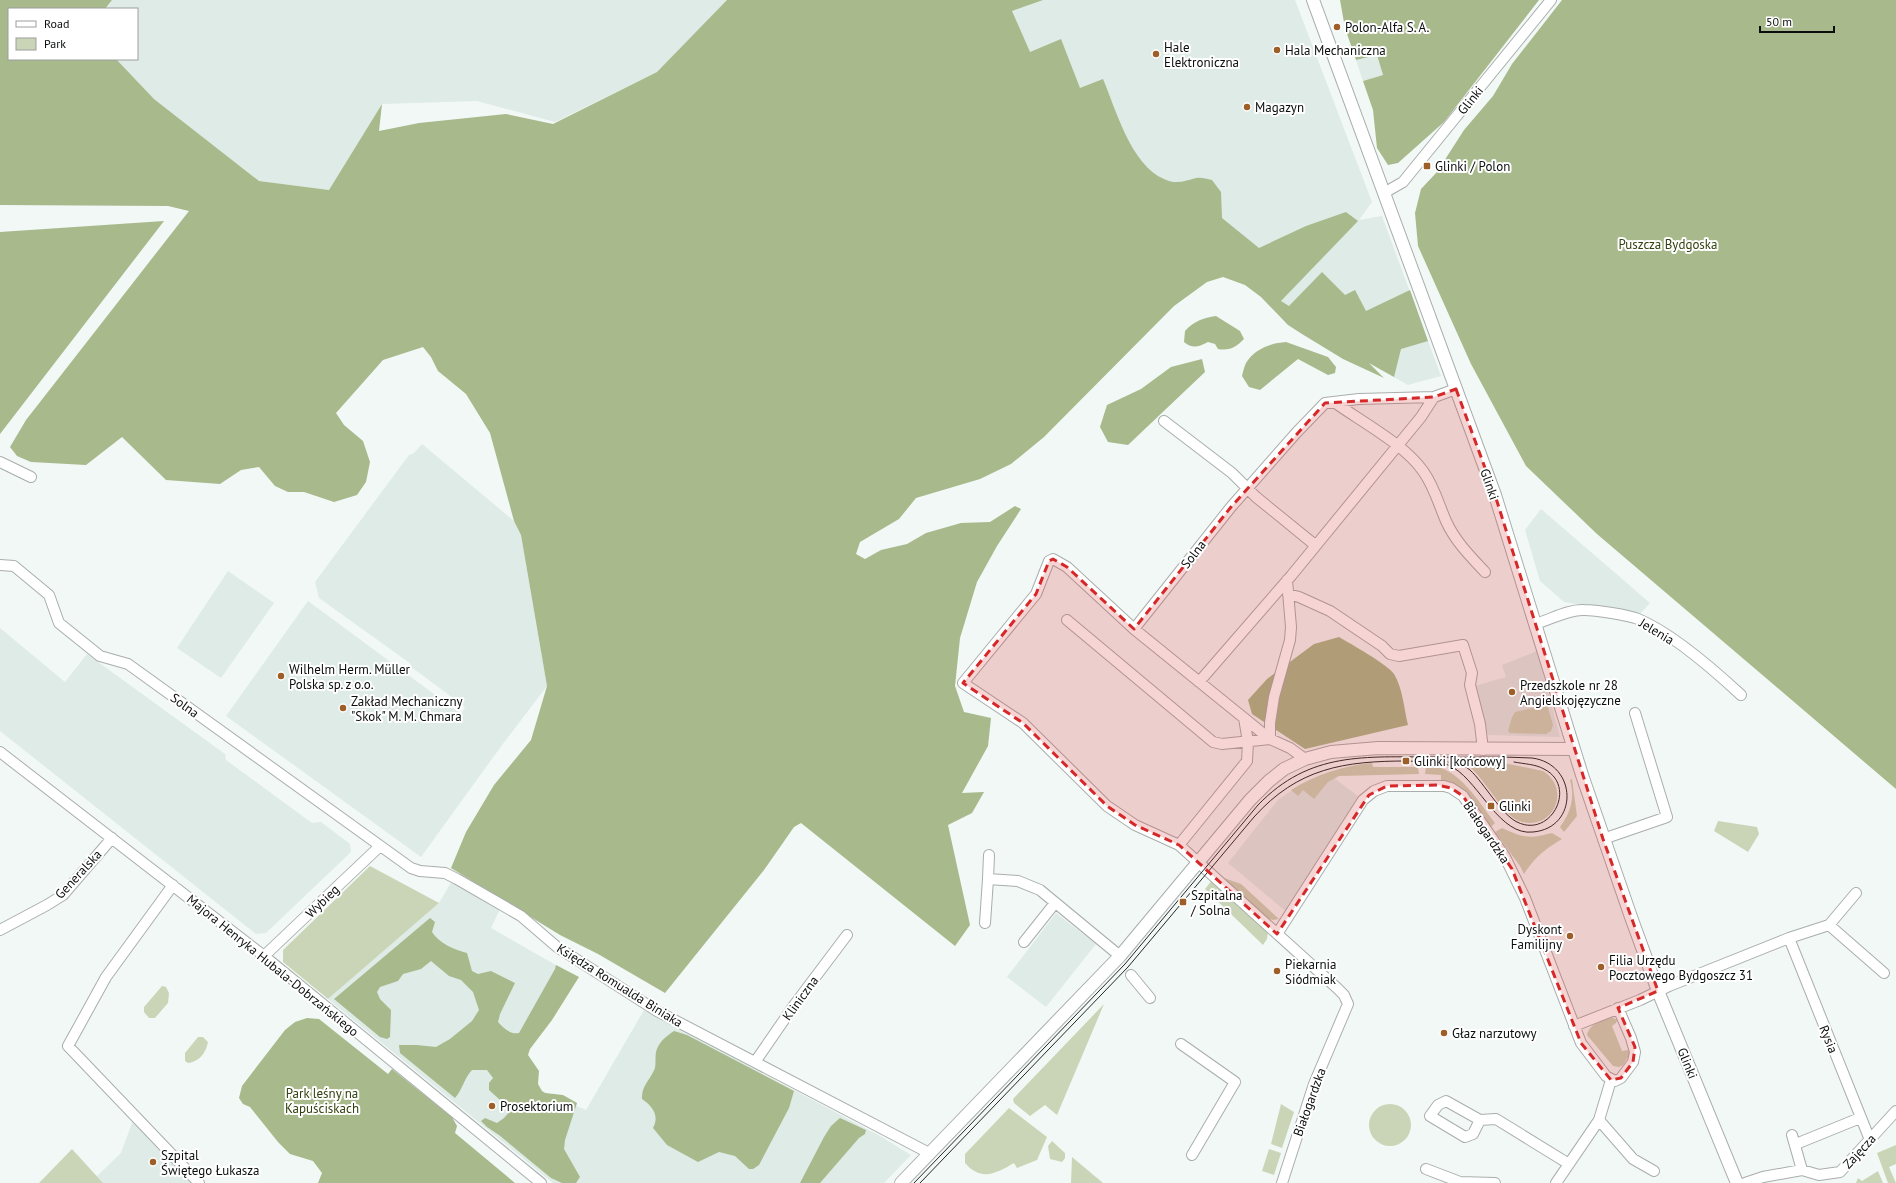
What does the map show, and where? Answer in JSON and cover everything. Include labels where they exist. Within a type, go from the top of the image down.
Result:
[{"type":"street","name":"Glinki","points":[[1313,0],[1495,495],[1603,839],[1658,991],[1737,1183]]},
{"type":"street","name":"Glinki","points":[[1384,193],[1394,189],[1403,182],[1551,0]]},
{"type":"street","name":"Solna","points":[[1134,629],[1247,488],[1310,418],[1326,403],[1359,399],[1434,397],[1456,389]]},
{"type":"street","points":[[1199,682],[1287,580],[1315,544],[1398,446],[1421,417],[1434,397]]},
{"type":"street","points":[[1334,402],[1398,446],[1413,459],[1424,472],[1447,523],[1459,544],[1485,572]]},
{"type":"street","points":[[1164,420],[1232,473],[1256,497],[1315,544]]},
{"type":"street","points":[[0,462],[31,476]]},
{"type":"street","name":"Białogardzka","points":[[1134,629],[1067,567],[1053,559],[1049,561],[1036,594],[963,682],[1023,723],[1107,806],[1135,825],[1179,845],[1340,992],[1348,1004],[1314,1084],[1282,1183]]},
{"type":"street","name":"Solna","points":[[0,565],[14,566],[49,595],[59,622],[100,656],[128,664],[380,846]]},
{"type":"street","points":[[1270,739],[1270,723],[1274,697],[1290,640],[1287,580]]},
{"type":"street","points":[[1288,594],[1299,597],[1330,611],[1382,646],[1390,654],[1399,656],[1463,645],[1472,673],[1470,685],[1480,724],[1483,750]]},
{"type":"street","name":"Jelenia","points":[[1535,624],[1564,614],[1584,610],[1636,618],[1661,631],[1715,672],[1741,695]]},
{"type":"street","points":[[1066,620],[1213,742],[1222,744],[1270,739]]},
{"type":"street","points":[[1134,629],[1270,739],[1290,748],[1305,759]]},
{"type":"street","points":[[1603,839],[1667,816],[1635,713]]},
{"type":"street","points":[[1179,845],[1247,761],[1248,742],[1244,718]]},
{"type":"street","points":[[901,1183],[1120,956],[1250,800],[1269,781],[1284,769],[1305,759],[1331,752],[1378,748],[1483,750],[1574,748]]},
{"type":"street","name":"Majora Henryka Hubala-Dobrzańskiego","points":[[0,752],[264,956],[541,1183]]},
{"type":"street","name":"Białogardzka","points":[[1277,934],[1363,800],[1380,788],[1387,786],[1437,785],[1451,788],[1463,796],[1512,869],[1542,940],[1581,1043],[1611,1080]]},
{"type":"street","name":"Generalska","points":[[0,930],[63,895],[112,838]]},
{"type":"street","name":"Wybieg","points":[[264,956],[380,846]]},
{"type":"street","name":"Księdza Romualda Biniaka","points":[[380,846],[411,868],[420,871],[445,873],[457,879],[521,916],[557,947],[657,1011],[929,1154]]},
{"type":"street","points":[[985,923],[989,855]]},
{"type":"street","points":[[988,879],[1018,881],[1031,885],[1040,890],[1055,904],[1120,956]]},
{"type":"street","points":[[173,885],[106,978],[68,1046],[199,1183]]},
{"type":"street","points":[[1574,1026],[1788,938],[1828,925],[1856,893]]},
{"type":"street","points":[[1024,942],[1055,904]]},
{"type":"street","points":[[1828,925],[1884,973]]},
{"type":"street","name":"Kliniczna","points":[[755,1062],[795,1004],[847,935]]},
{"type":"street","name":"Rysia","points":[[1788,938],[1870,1140]]},
{"type":"street","points":[[1131,975],[1150,998]]},
{"type":"street","points":[[1556,1183],[1599,1120],[1611,1080],[1615,1081],[1621,1078],[1635,1056],[1635,1047],[1618,1008]]},
{"type":"street","points":[[1181,1044],[1235,1082],[1192,1155]]},
{"type":"street","points":[[1480,1120],[1473,1134],[1465,1137],[1430,1116],[1438,1105],[1446,1101],[1480,1120],[1496,1119],[1569,1164]]},
{"type":"street","name":"Zajęcza","points":[[1745,1183],[1763,1177],[1802,1170],[1819,1176],[1840,1172],[1896,1111]]},
{"type":"street","points":[[1802,1170],[1794,1139],[1860,1118]]},
{"type":"street","points":[[1599,1120],[1633,1159],[1654,1171]]},
{"type":"street","points":[[1426,1169],[1460,1182],[1495,1183]]},
{"type":"highlighted area","points":[[1456,389],[1495,495],[1603,839],[1658,991],[1618,1008],[1635,1047],[1633,1062],[1621,1078],[1611,1080],[1581,1043],[1512,869],[1463,796],[1451,788],[1437,785],[1387,786],[1369,795],[1277,934],[1179,845],[1135,825],[1107,806],[1023,723],[963,683],[1036,594],[1049,561],[1053,559],[1067,567],[1134,629],[1231,507],[1325,403],[1434,397]]},
{"type":"shaded area","points":[[112,0],[728,0],[657,72],[555,122],[477,101],[382,104],[329,190],[259,181],[154,99],[117,60],[138,60],[138,8],[106,8]]},
{"type":"shaded area","name":"Polon-Alfa S. A.","points":[[933,0],[1295,0],[1372,202],[1359,220],[1382,216],[1441,376],[1408,385],[1367,362],[1280,301]]},
{"type":"shaded area","points":[[1377,55],[1383,75],[1363,81],[1356,60]]},
{"type":"shaded area","points":[[422,444],[514,521],[521,535],[547,686],[502,745],[421,857],[226,716],[308,601],[461,714],[465,707],[410,666],[411,664],[319,598],[315,582],[409,455],[414,453]]},
{"type":"shaded area","points":[[1541,509],[1650,603],[1640,614],[1564,602],[1540,581],[1525,530]]},
{"type":"shaded area","points":[[228,571],[274,603],[221,678],[177,648]]},
{"type":"shaded area","points":[[0,628],[65,682],[87,654],[225,754],[226,760],[312,823],[321,822],[350,844],[351,852],[266,933],[256,934],[0,731]]},
{"type":"shaded area","name":"Przedszkole nr 28 Angielskojęzyczne","points":[[1537,651],[1560,737],[1488,735],[1476,697],[1475,686],[1506,677],[1502,665]]},
{"type":"shaded area","points":[[1329,774],[1363,800],[1289,914],[1228,863],[1278,800],[1295,788]]},
{"type":"shaded area","points":[[452,881],[501,907],[491,928],[575,976],[522,1057],[528,1085],[586,1110],[644,1010],[880,1136],[911,1155],[884,1183],[553,1183],[328,999],[439,903]]},
{"type":"shaded area","points":[[1056,913],[1096,944],[1046,1007],[1007,977]]},
{"type":"shaded area","points":[[135,1115],[199,1183],[103,1183],[97,1176],[121,1153]]},
{"type":"green space","points":[[0,0],[112,0],[106,8],[8,8],[8,60],[117,60],[154,99],[259,181],[329,190],[382,104],[379,131],[419,123],[506,114],[553,124],[657,72],[727,0],[1043,0],[1012,11],[1030,52],[1061,39],[1080,88],[1103,79],[1119,121],[1142,162],[1152,172],[1169,181],[1180,182],[1198,178],[1212,180],[1221,192],[1222,218],[1259,248],[1306,226],[1346,212],[1358,221],[1281,301],[1289,306],[1322,272],[1345,295],[1355,290],[1366,311],[1410,290],[1428,341],[1401,349],[1394,377],[1369,363],[1384,378],[1343,359],[1288,325],[1261,297],[1245,285],[1223,277],[1207,282],[1174,306],[1044,437],[1011,464],[980,479],[916,498],[899,519],[860,542],[856,554],[865,559],[881,550],[907,544],[926,533],[961,523],[990,522],[1015,506],[1021,509],[997,546],[977,582],[960,638],[955,686],[964,712],[991,718],[988,746],[962,793],[984,792],[972,813],[948,825],[970,925],[955,946],[801,823],[794,827],[764,870],[665,993],[598,954],[560,935],[451,868],[466,832],[494,785],[531,740],[547,686],[521,535],[514,521],[490,433],[466,394],[438,371],[431,357],[423,347],[383,360],[336,413],[344,425],[363,441],[370,462],[366,482],[357,495],[334,502],[304,492],[288,492],[275,486],[259,467],[241,470],[220,484],[166,480],[122,437],[86,465],[31,462],[17,456],[10,447],[26,420],[189,211],[168,206],[0,205]]},
{"type":"green space","points":[[1340,0],[1539,0],[1444,122],[1398,163],[1388,165],[1377,148],[1373,110],[1363,81],[1383,75],[1377,55],[1356,60],[1345,28]]},
{"type":"green space","name":"Puszcza Bydgoska","points":[[1562,0],[1896,0],[1896,789],[1597,534],[1526,466],[1471,364],[1418,246],[1415,213],[1421,189],[1437,172],[1464,130],[1493,96],[1512,64]]},
{"type":"green space","points":[[164,221],[0,434],[0,232]]},
{"type":"green space","points":[[1216,316],[1240,331],[1244,339],[1229,349],[1218,349],[1215,344],[1208,342],[1202,345],[1190,346],[1184,342],[1185,331],[1195,322]]},
{"type":"green space","points":[[1286,342],[1328,357],[1336,367],[1335,373],[1328,375],[1298,359],[1260,390],[1249,387],[1242,376],[1249,358],[1258,350],[1269,345]]},
{"type":"green space","points":[[1202,359],[1205,372],[1128,445],[1108,442],[1100,427],[1107,405],[1141,389],[1171,367]]},
{"type":"green space","points":[[1339,637],[1377,660],[1394,674],[1401,693],[1408,725],[1305,749],[1252,714],[1248,700],[1267,679],[1314,644]]},
{"type":"green space","points":[[1545,698],[1553,725],[1551,731],[1546,734],[1510,733],[1508,731],[1515,712],[1541,706],[1541,699]]},
{"type":"green space","points":[[1460,760],[1494,761],[1543,771],[1552,779],[1557,789],[1557,799],[1554,809],[1548,816],[1539,821],[1529,823],[1517,820],[1506,811],[1477,774]]},
{"type":"green space","points":[[1372,763],[1373,767],[1415,767],[1418,768],[1419,774],[1339,776],[1328,782],[1314,799],[1303,790],[1298,796],[1291,790],[1320,775],[1350,766]]},
{"type":"green space","points":[[1426,767],[1441,768],[1457,777],[1465,784],[1495,823],[1491,827],[1476,805],[1458,786],[1441,780],[1441,775],[1425,774]]},
{"type":"green space","points":[[1572,779],[1577,816],[1564,832],[1560,827],[1567,816],[1571,805],[1572,793],[1570,780]]},
{"type":"green space","points":[[1718,821],[1757,827],[1759,834],[1748,852],[1714,831]]},
{"type":"green space","points":[[1502,828],[1521,836],[1532,837],[1552,833],[1562,839],[1532,862],[1524,874],[1520,866],[1495,832]]},
{"type":"green space","points":[[370,866],[439,903],[328,999],[283,962],[283,950]]},
{"type":"green space","points":[[1224,878],[1241,884],[1279,919],[1273,920],[1265,917]]},
{"type":"green space","points":[[1212,880],[1268,932],[1267,939],[1263,945],[1205,889]]},
{"type":"green space","points":[[430,918],[435,922],[432,932],[439,940],[452,948],[467,953],[472,971],[478,974],[491,971],[515,983],[500,1014],[498,1022],[510,1032],[519,1033],[556,965],[579,977],[552,1020],[530,1049],[528,1055],[539,1071],[538,1084],[542,1091],[545,1093],[563,1095],[577,1103],[565,1140],[564,1149],[580,1177],[576,1183],[562,1183],[551,1178],[481,1121],[485,1118],[497,1123],[511,1110],[489,1090],[489,1083],[493,1078],[487,1070],[472,1070],[455,1098],[400,1053],[399,1045],[436,1047],[450,1039],[472,1021],[479,1010],[473,992],[461,980],[449,976],[431,961],[421,969],[403,974],[398,981],[380,987],[377,992],[380,999],[391,1010],[390,1037],[387,1039],[380,1037],[334,999]]},
{"type":"green space","points":[[162,986],[166,987],[169,993],[168,1003],[155,1018],[149,1018],[144,1012],[144,1007]]},
{"type":"green space","points":[[1104,1004],[1057,1115],[1045,1105],[1030,1116],[1014,1103],[1013,1099]]},
{"type":"green space","points":[[1612,1017],[1617,1020],[1612,1026],[1622,1051],[1628,1050],[1630,1054],[1623,1065],[1619,1067],[1613,1066],[1587,1035],[1594,1025],[1600,1021]]},
{"type":"green space","name":"Park leśny na Kapuściskach","points":[[307,1018],[319,1019],[388,1074],[392,1069],[452,1117],[457,1126],[455,1133],[515,1183],[318,1183],[322,1173],[313,1161],[290,1154],[278,1142],[250,1107],[243,1104],[239,1098],[242,1086],[285,1030],[295,1022]]},
{"type":"green space","points":[[674,1031],[687,1035],[794,1091],[789,1108],[759,1165],[753,1169],[749,1169],[735,1156],[719,1152],[698,1162],[667,1145],[653,1128],[656,1119],[654,1111],[642,1099],[642,1094],[655,1068],[656,1052],[660,1043],[665,1037]]},
{"type":"green space","points":[[198,1037],[203,1037],[208,1042],[206,1050],[199,1059],[188,1063],[185,1061],[185,1053]]},
{"type":"green space","points":[[1281,1104],[1294,1112],[1282,1148],[1271,1144]]},
{"type":"green space","points":[[1386,1104],[1394,1104],[1402,1107],[1408,1113],[1411,1125],[1408,1137],[1402,1143],[1394,1146],[1386,1146],[1378,1143],[1372,1137],[1369,1129],[1369,1121],[1372,1113],[1378,1107]]},
{"type":"green space","points":[[1009,1108],[1047,1137],[1037,1160],[1017,1168],[1014,1163],[989,1174],[983,1174],[971,1169],[965,1163],[965,1154]]},
{"type":"green space","points":[[840,1118],[866,1130],[865,1134],[859,1138],[820,1183],[800,1183],[824,1137],[831,1126]]},
{"type":"green space","points":[[1052,1141],[1065,1153],[1065,1158],[1062,1162],[1050,1159],[1048,1146]]},
{"type":"green space","points":[[1896,1145],[1896,1164],[1889,1167],[1896,1183],[1888,1183],[1877,1153]]},
{"type":"green space","points":[[72,1149],[103,1183],[39,1183]]},
{"type":"green space","points":[[1269,1149],[1281,1153],[1274,1175],[1262,1171]]},
{"type":"green space","points":[[1072,1157],[1103,1183],[1071,1183]]},
{"type":"green space","points":[[1878,1171],[1883,1183],[1856,1183],[1858,1178],[1862,1181]]},
{"type":"tram line","points":[[914,1183],[1125,964],[1258,805],[1278,787],[1298,775],[1318,766],[1362,758],[1385,757],[1532,758],[1547,763],[1558,772],[1565,783],[1567,796],[1565,808],[1559,820],[1548,828],[1533,832],[1521,831],[1510,826],[1500,818],[1464,776],[1454,768],[1443,763],[1384,761],[1343,766],[1323,771],[1305,778],[1288,788],[1254,817],[1128,967],[920,1183]]},
{"type":"tram line","points":[[1448,762],[1463,765],[1470,770],[1505,812],[1517,822],[1529,825],[1540,823],[1549,817],[1556,808],[1559,798],[1559,787],[1554,777],[1541,767],[1514,762]]},
{"type":"place","name":"Polon-Alfa S. A.","points":[[1337,27]]},
{"type":"place","name":"Hala Mechaniczna","points":[[1277,50]]},
{"type":"place","name":"Hale Elektroniczna","points":[[1156,54]]},
{"type":"place","name":"Magazyn","points":[[1247,107]]},
{"type":"place","name":"Glinki / Polon","points":[[1427,166]]},
{"type":"place","name":"Wilhelm Herm. Müller Polska sp. z o.o.","points":[[281,676]]},
{"type":"place","name":"Przedszkole nr 28 Angielskojęzyczne","points":[[1512,692]]},
{"type":"place","name":"Zakład Mechaniczny \"Skok\" M. M. Chmara","points":[[343,708]]},
{"type":"place","name":"Glinki [końcowy]","points":[[1406,761]]},
{"type":"place","name":"Glinki","points":[[1491,806]]},
{"type":"place","name":"Szpitalna / Solna","points":[[1183,902]]},
{"type":"place","name":"Dyskont Familijny","points":[[1570,936]]},
{"type":"place","name":"Filia Urzędu Pocztowego Bydgoszcz 31","points":[[1601,967]]},
{"type":"place","name":"Piekarnia Siódmiak","points":[[1277,971]]},
{"type":"place","name":"Głaz narzutowy","points":[[1444,1033]]},
{"type":"place","name":"Prosektorium","points":[[492,1106]]},
{"type":"place","name":"Szpital Świętego Łukasza","points":[[153,1162]]}]
